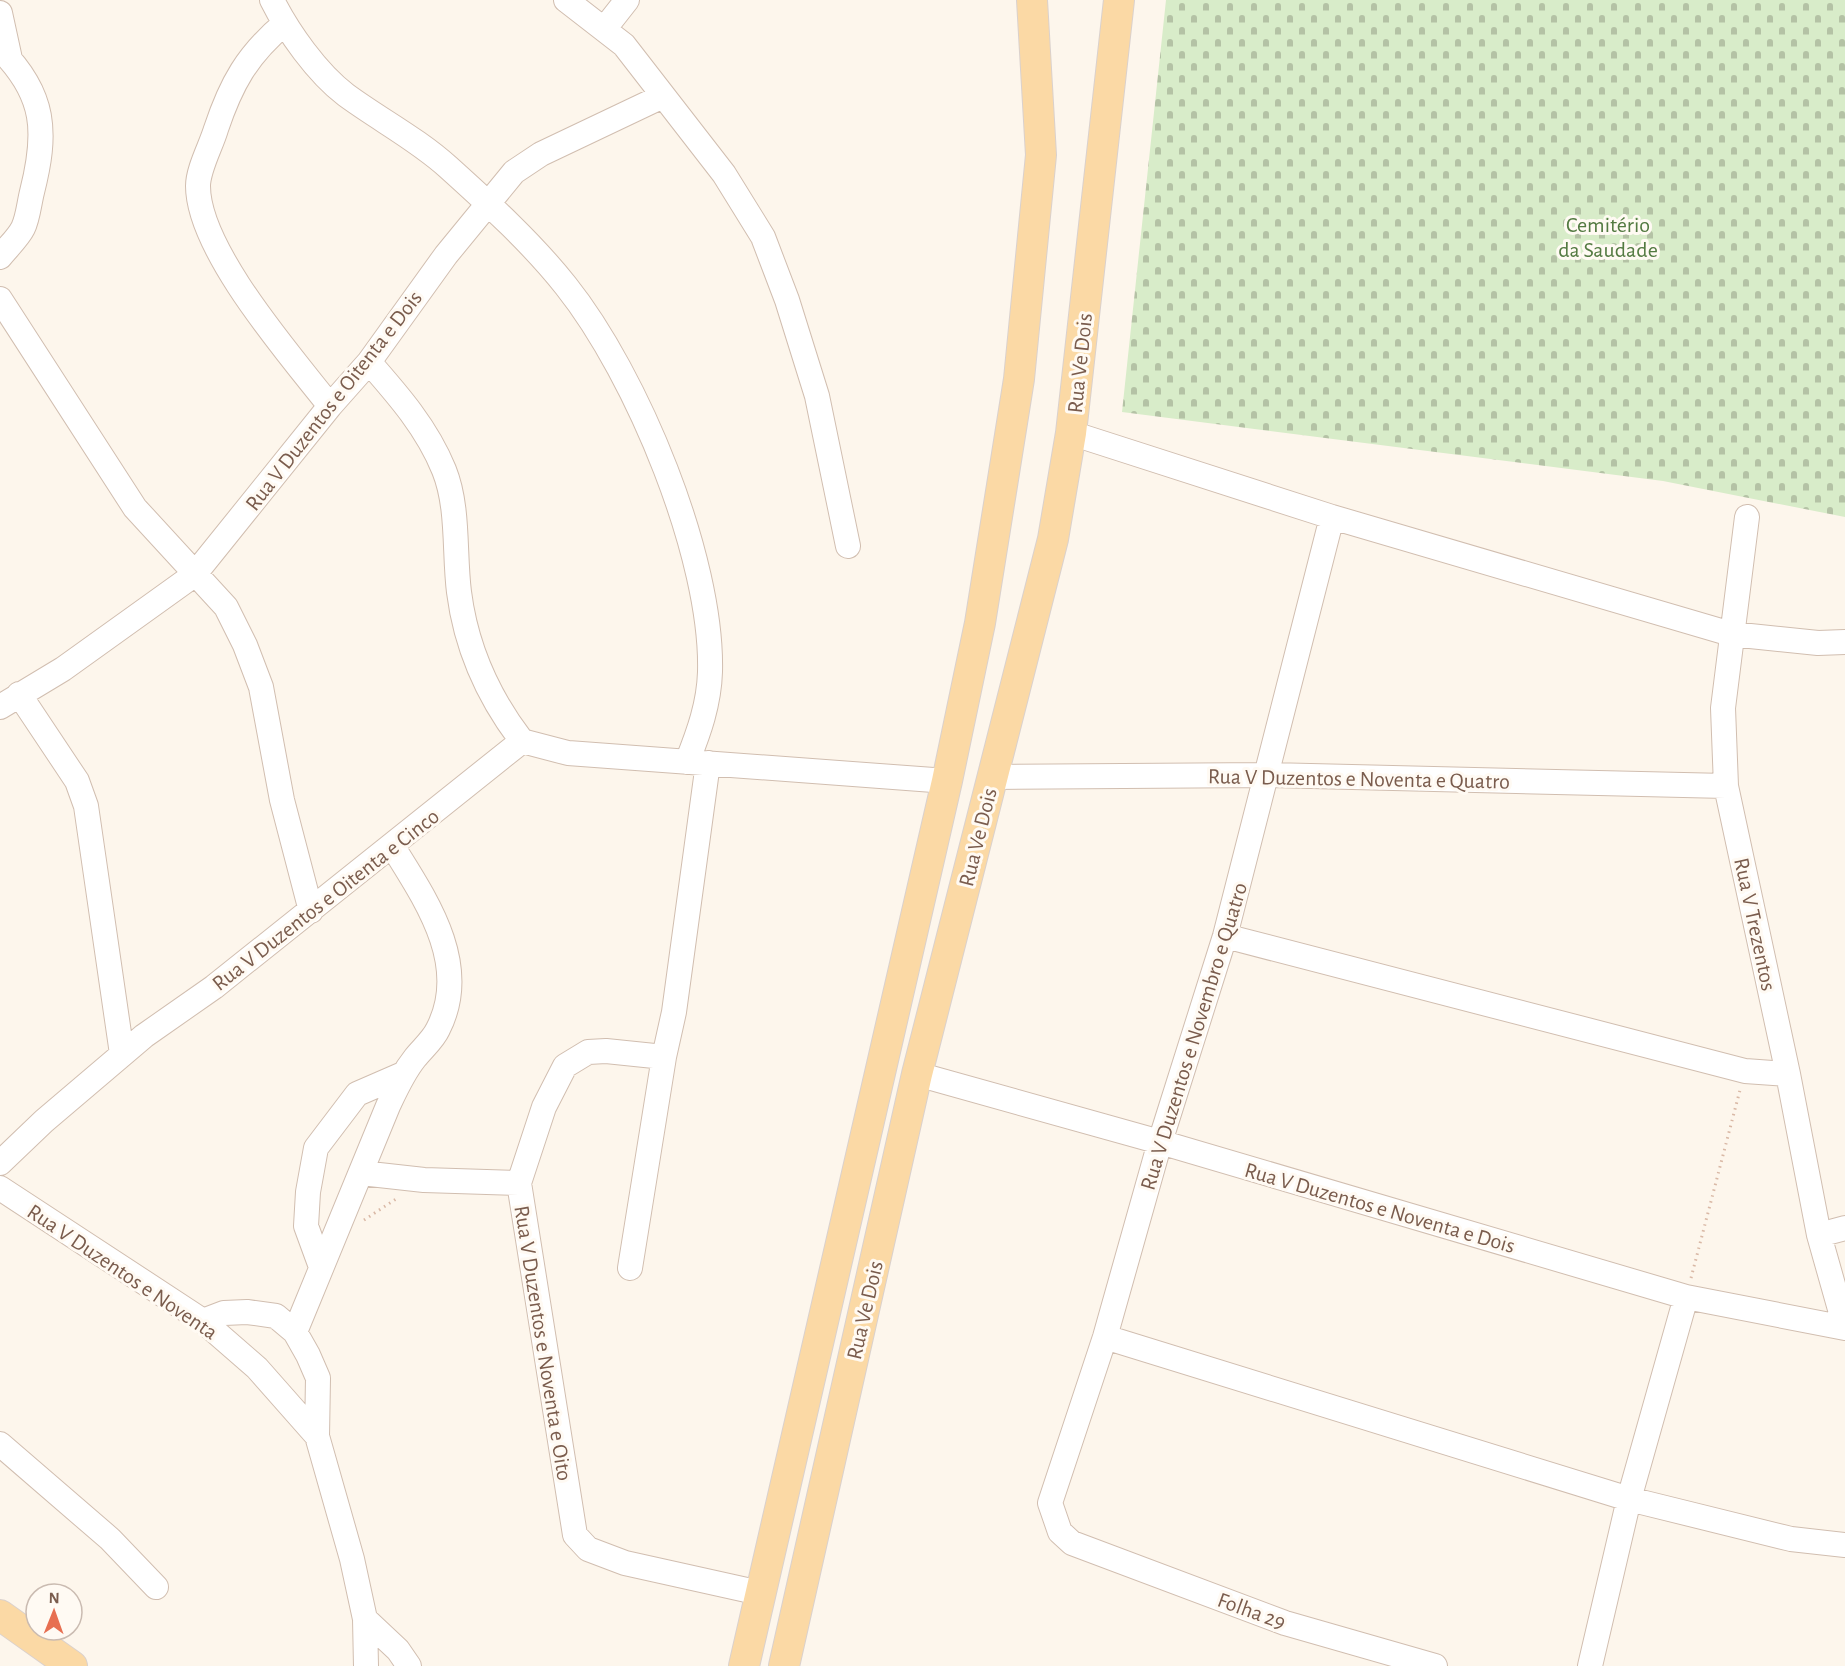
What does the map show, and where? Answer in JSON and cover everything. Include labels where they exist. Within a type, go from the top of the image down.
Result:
[{"type":"main road","name":"Rua Ve Dois","points":[[744,1666],[947,781],[980,623],[1019,379],[1041,155],[1032,0]]},
{"type":"main road","name":"Rua Ve Dois","points":[[784,1666],[917,1074],[1053,539],[1071,433],[1119,0]]},
{"type":"main road","points":[[0,1615],[72,1666]]},
{"type":"street","points":[[272,0],[284,24],[344,93],[436,158],[487,203],[567,286],[615,360],[645,421],[688,534],[707,616],[710,673],[698,762],[674,1012],[664,1056],[630,1268]]},
{"type":"street","points":[[566,0],[624,45],[724,174],[763,237],[787,300],[817,396],[848,546]]},
{"type":"street","points":[[605,28],[627,0]]},
{"type":"street","points":[[0,13],[5,54],[35,98],[42,127],[39,164],[23,228],[2,253]]},
{"type":"street","points":[[284,24],[260,45],[241,71],[226,99],[198,183],[200,209],[230,272],[330,406]]},
{"type":"street","name":"Rua V Duzentos e Oitenta e Dois","points":[[10,701],[63,669],[194,575],[330,406],[369,362],[446,255],[514,172],[541,154],[663,96]]},
{"type":"street","points":[[0,299],[135,508],[194,575],[226,607],[246,645],[261,687],[282,800],[311,911]]},
{"type":"street","points":[[369,362],[427,434],[445,472],[451,504],[459,594],[471,647],[499,711],[522,741],[568,753],[947,781]]},
{"type":"street","points":[[1071,433],[1332,518],[1731,634],[1818,643],[1845,642]]},
{"type":"street","name":"Rua V Trezentos","points":[[1747,517],[1722,708],[1726,786],[1788,1074],[1819,1235],[1845,1328]]},
{"type":"street","name":"Rua V Duzentos e Novembro e Quatro","points":[[1072,1543],[1060,1532],[1050,1503],[1106,1337],[1160,1142],[1225,936],[1332,518]]},
{"type":"street","points":[[10,701],[77,781],[86,806],[122,1054]]},
{"type":"street","name":"Rua V Duzentos e Oitenta e Cinco","points":[[0,1163],[44,1121],[144,1036],[214,987],[393,847],[522,741]]},
{"type":"street","name":"Rua V Duzentos e Noventa e Quatro","points":[[993,777],[1266,775],[1726,786]]},
{"type":"street","points":[[295,1332],[403,1074],[438,1030],[448,998],[448,960],[430,907],[393,847]]},
{"type":"street","points":[[1225,936],[1745,1071],[1788,1074]]},
{"type":"street","name":"Rua V Duzentos e Noventa e Oito","points":[[664,1056],[606,1051],[588,1052],[565,1066],[544,1107],[519,1183],[575,1535],[588,1549],[625,1563],[760,1593]]},
{"type":"street","points":[[321,1267],[306,1226],[308,1192],[316,1148],[357,1094],[403,1074]]},
{"type":"street","name":"Rua V Duzentos e Noventa e Dois","points":[[917,1074],[1160,1142],[1686,1297],[1845,1328]]},
{"type":"street","points":[[361,1173],[424,1180],[519,1183]]},
{"type":"street","name":"Rua V Duzentos e Noventa","points":[[0,1188],[203,1321],[257,1368],[317,1436]]},
{"type":"street","points":[[1819,1235],[1845,1228]]},
{"type":"street","points":[[1590,1666],[1629,1499],[1686,1297]]},
{"type":"street","points":[[203,1321],[224,1313],[247,1312],[276,1316],[295,1332],[318,1378],[317,1436],[352,1559],[365,1619],[366,1666]]},
{"type":"street","points":[[1106,1337],[1629,1499],[1791,1539],[1845,1545]]},
{"type":"street","points":[[0,1444],[110,1539],[156,1587]]},
{"type":"street","name":"Folha 29","points":[[1072,1543],[1285,1623],[1435,1666]]},
{"type":"street","points":[[365,1619],[398,1650],[409,1666]]},
{"type":"path","points":[[1686,1297],[1745,1071]]},
{"type":"path","points":[[333,1241],[424,1180]]},
{"type":"green space","name":"Cemitério da Saudade","points":[[1166,0],[1845,0],[1845,517],[1663,481],[1122,412]]}]
